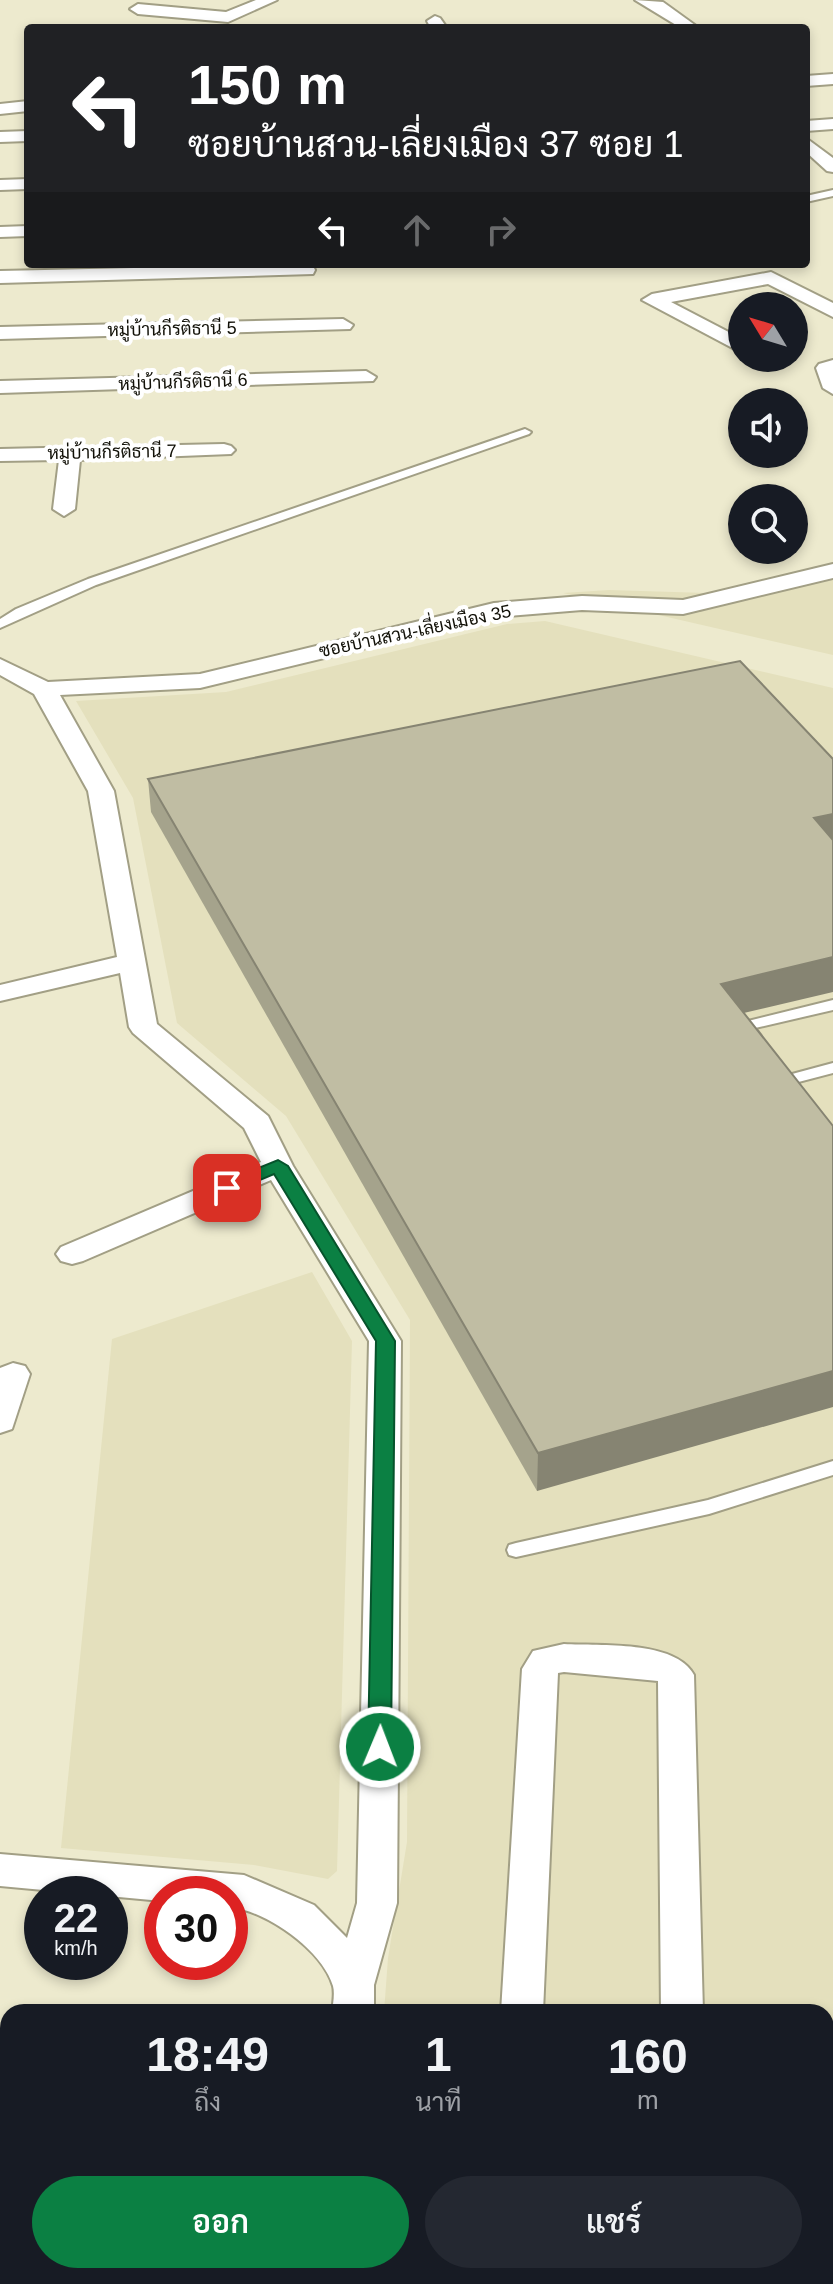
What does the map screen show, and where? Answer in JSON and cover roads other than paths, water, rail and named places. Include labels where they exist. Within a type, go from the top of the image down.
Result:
[{"type":"street","points":[[121,23],[143,5],[228,17],[269,0]]},
{"type":"street","points":[[650,1],[685,24]]},
{"type":"street","points":[[810,81],[833,79]]},
{"type":"street","points":[[0,109],[24,106]]},
{"type":"street","points":[[810,126],[833,124]]},
{"type":"street","points":[[0,137],[24,136]]},
{"type":"street","points":[[810,147],[832,166]]},
{"type":"street","points":[[810,168],[832,166]]},
{"type":"street","points":[[0,185],[24,184]]},
{"type":"street","points":[[0,232],[24,231]]},
{"type":"street","points":[[0,277],[306,270]]},
{"type":"street","points":[[728,340],[652,300],[771,278],[797,292]]},
{"type":"street","points":[[808,298],[833,311]]},
{"type":"street","name":"หมู่บ้านกีรติธานี 5","points":[[0,333],[343,325]]},
{"type":"street","points":[[833,366],[826,368],[833,388]]},
{"type":"street","name":"หมู่บ้านกีรติธานี 6","points":[[0,387],[366,377]]},
{"type":"street","name":"หมู่บ้านกีรติธานี 7","points":[[0,455],[224,450]]},
{"type":"street","points":[[64,509],[70,453]]},
{"type":"street","name":"ซอยบ้านสวน-เลี่ยงเมือง 35","points":[[44,689],[200,681],[494,610],[582,603],[683,607],[833,571]]},
{"type":"street","points":[[0,666],[44,689],[101,791],[143,1027],[257,1123],[278,1166],[385,1341],[377,1903],[354,1998]]},
{"type":"street","points":[[0,993],[132,962]]},
{"type":"street","points":[[72,1254],[278,1166]]},
{"type":"street","points":[[0,1421],[13,1374]]},
{"type":"street","points":[[522,2004],[540,1669],[546,1661],[564,1658],[662,1665],[676,1675],[682,2004]]},
{"type":"street","points":[[0,1870],[244,1892],[300,1917],[329,1944],[354,1998]]},
{"type":"lane","points":[[810,198],[833,193]]},
{"type":"lane","points":[[0,624],[20,612],[92,582],[525,432]]},
{"type":"lane","points":[[762,1047],[745,1026],[833,1005]]},
{"type":"lane","points":[[787,1080],[833,1068]]},
{"type":"lane","points":[[516,1550],[709,1507],[833,1468]]}]
